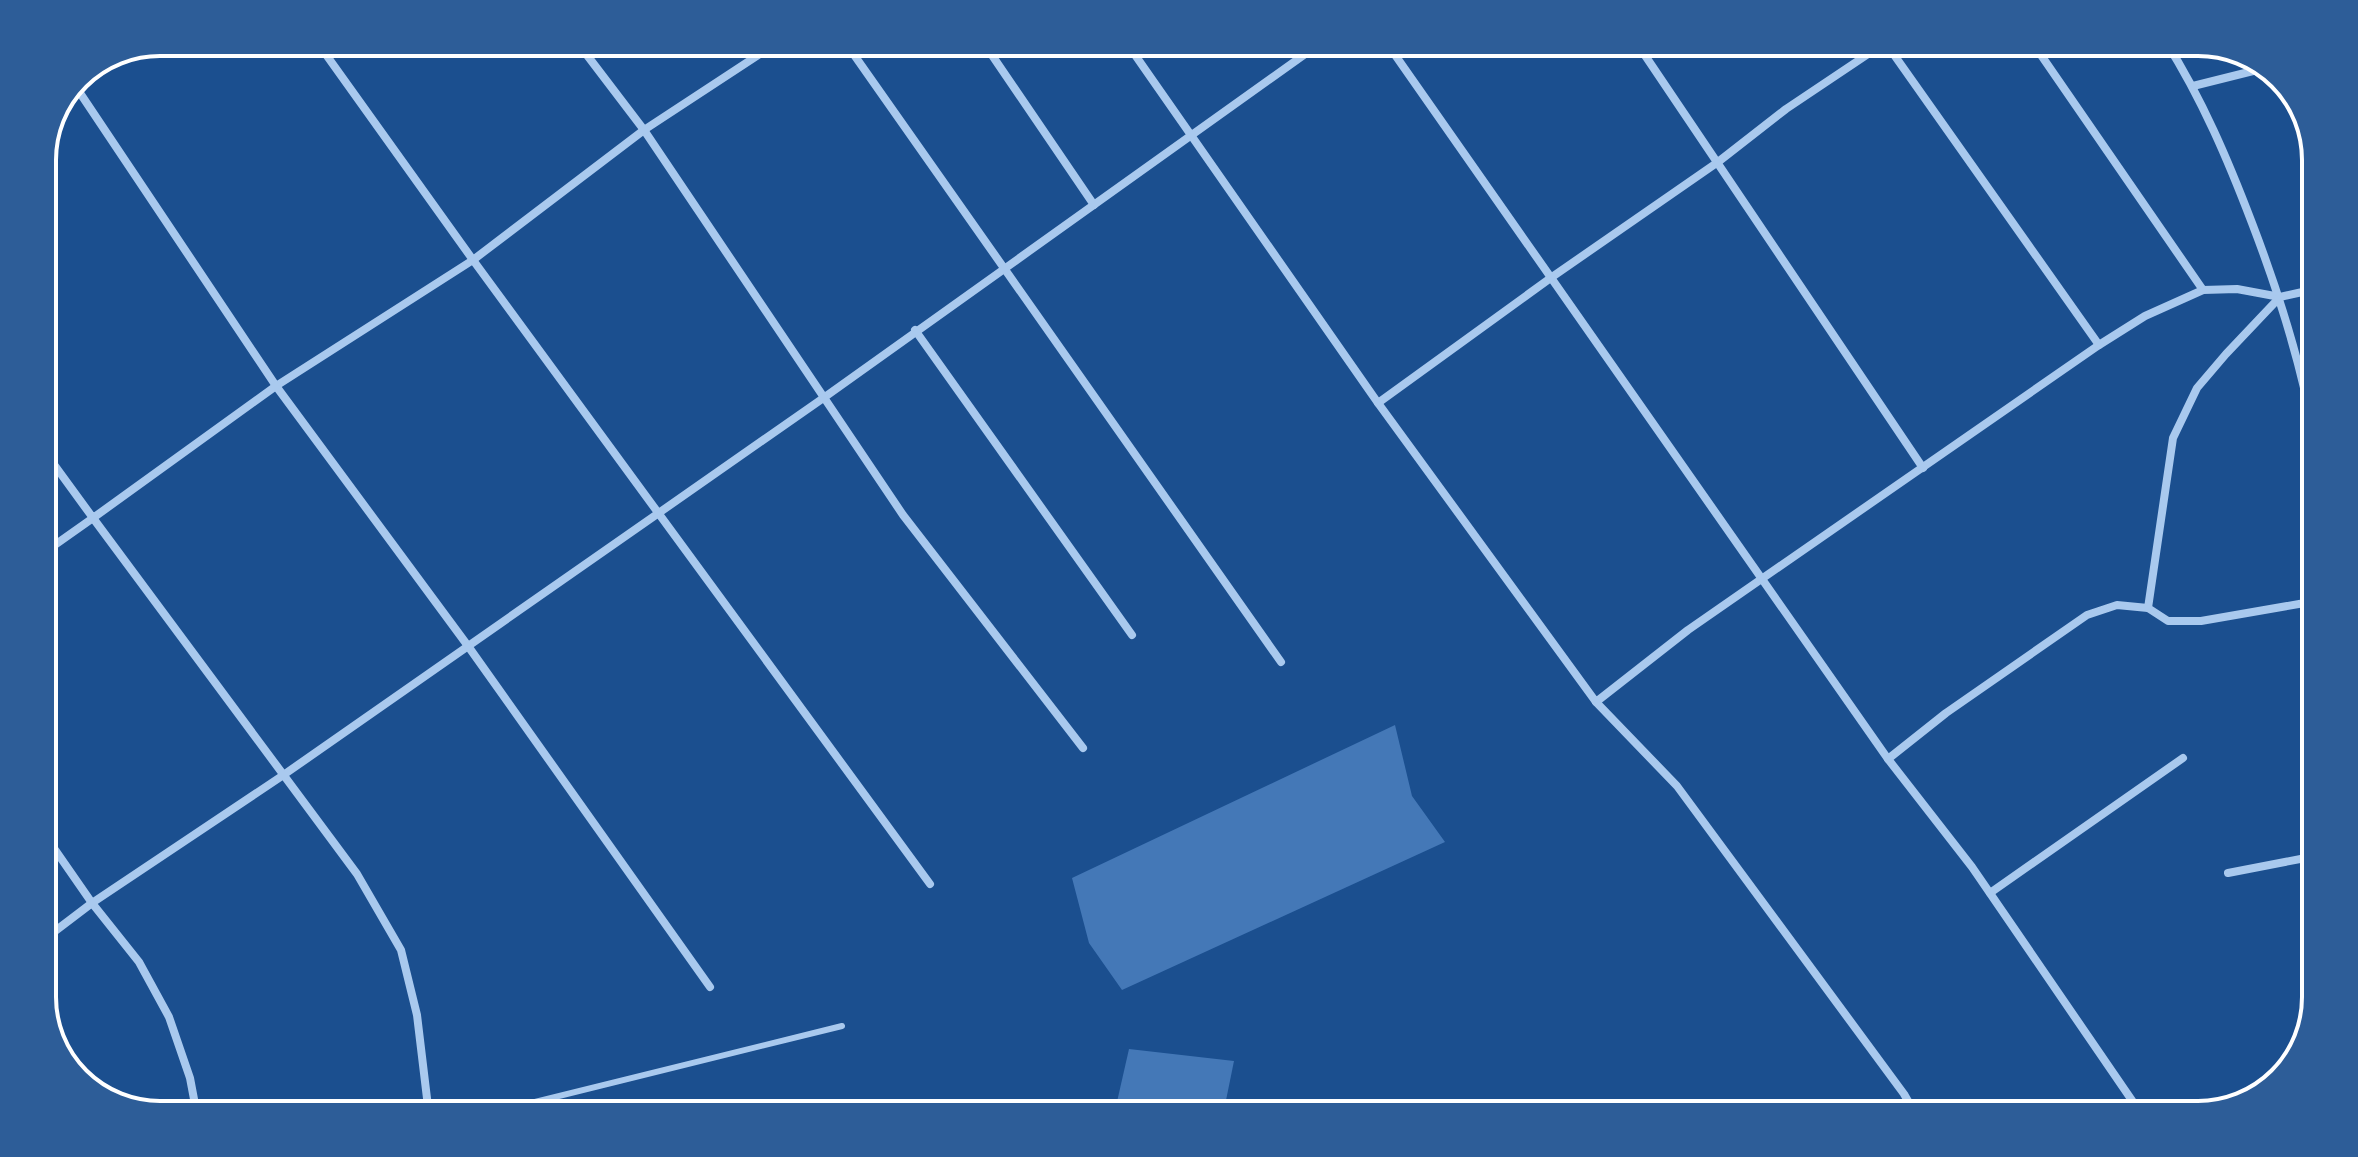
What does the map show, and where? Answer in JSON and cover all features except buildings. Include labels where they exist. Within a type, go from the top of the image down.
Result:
[{"type":"street","points":[[325,56],[930,884]]},
{"type":"street","points":[[588,56],[644,130],[822,399],[903,515],[1083,748]]},
{"type":"street","points":[[56,544],[276,386],[473,260],[644,130],[757,56]]},
{"type":"street","points":[[855,56],[1281,662]]},
{"type":"street","points":[[993,56],[1094,205]]},
{"type":"street","points":[[1136,56],[1378,403],[1596,702],[1677,786],[1908,1101]]},
{"type":"street","points":[[56,930],[822,399],[1302,56]]},
{"type":"street","points":[[1396,56],[1888,759],[1990,893],[2132,1101]]},
{"type":"street","points":[[1646,56],[1923,468]]},
{"type":"street","points":[[1378,403],[1718,162],[1786,109],[1865,56]]},
{"type":"street","points":[[1896,56],[2099,345]]},
{"type":"street","points":[[2042,56],[2203,290]]},
{"type":"street","points":[[2175,56],[2193,86],[2229,163],[2280,297],[2302,370]]},
{"type":"street","points":[[2193,86],[2252,71]]},
{"type":"street","points":[[81,94],[276,386],[468,646],[710,987]]},
{"type":"street","points":[[1596,702],[1688,630],[2145,316],[2203,290],[2237,289],[2280,297],[2302,292]]},
{"type":"street","points":[[2148,608],[2173,438],[2197,388],[2280,297]]},
{"type":"street","points":[[915,330],[1132,635]]},
{"type":"street","points":[[56,467],[357,874],[401,950],[417,1015],[427,1101]]},
{"type":"street","points":[[1888,759],[1946,713],[2087,615],[2117,605],[2148,608],[2168,621],[2201,621],[2302,603]]},
{"type":"street","points":[[1990,893],[2183,758]]},
{"type":"street","points":[[56,851],[139,962],[169,1017],[190,1078],[194,1101]]},
{"type":"street","points":[[2228,873],[2302,859]]},
{"type":"lane","points":[[539,1101],[842,1026]]}]
